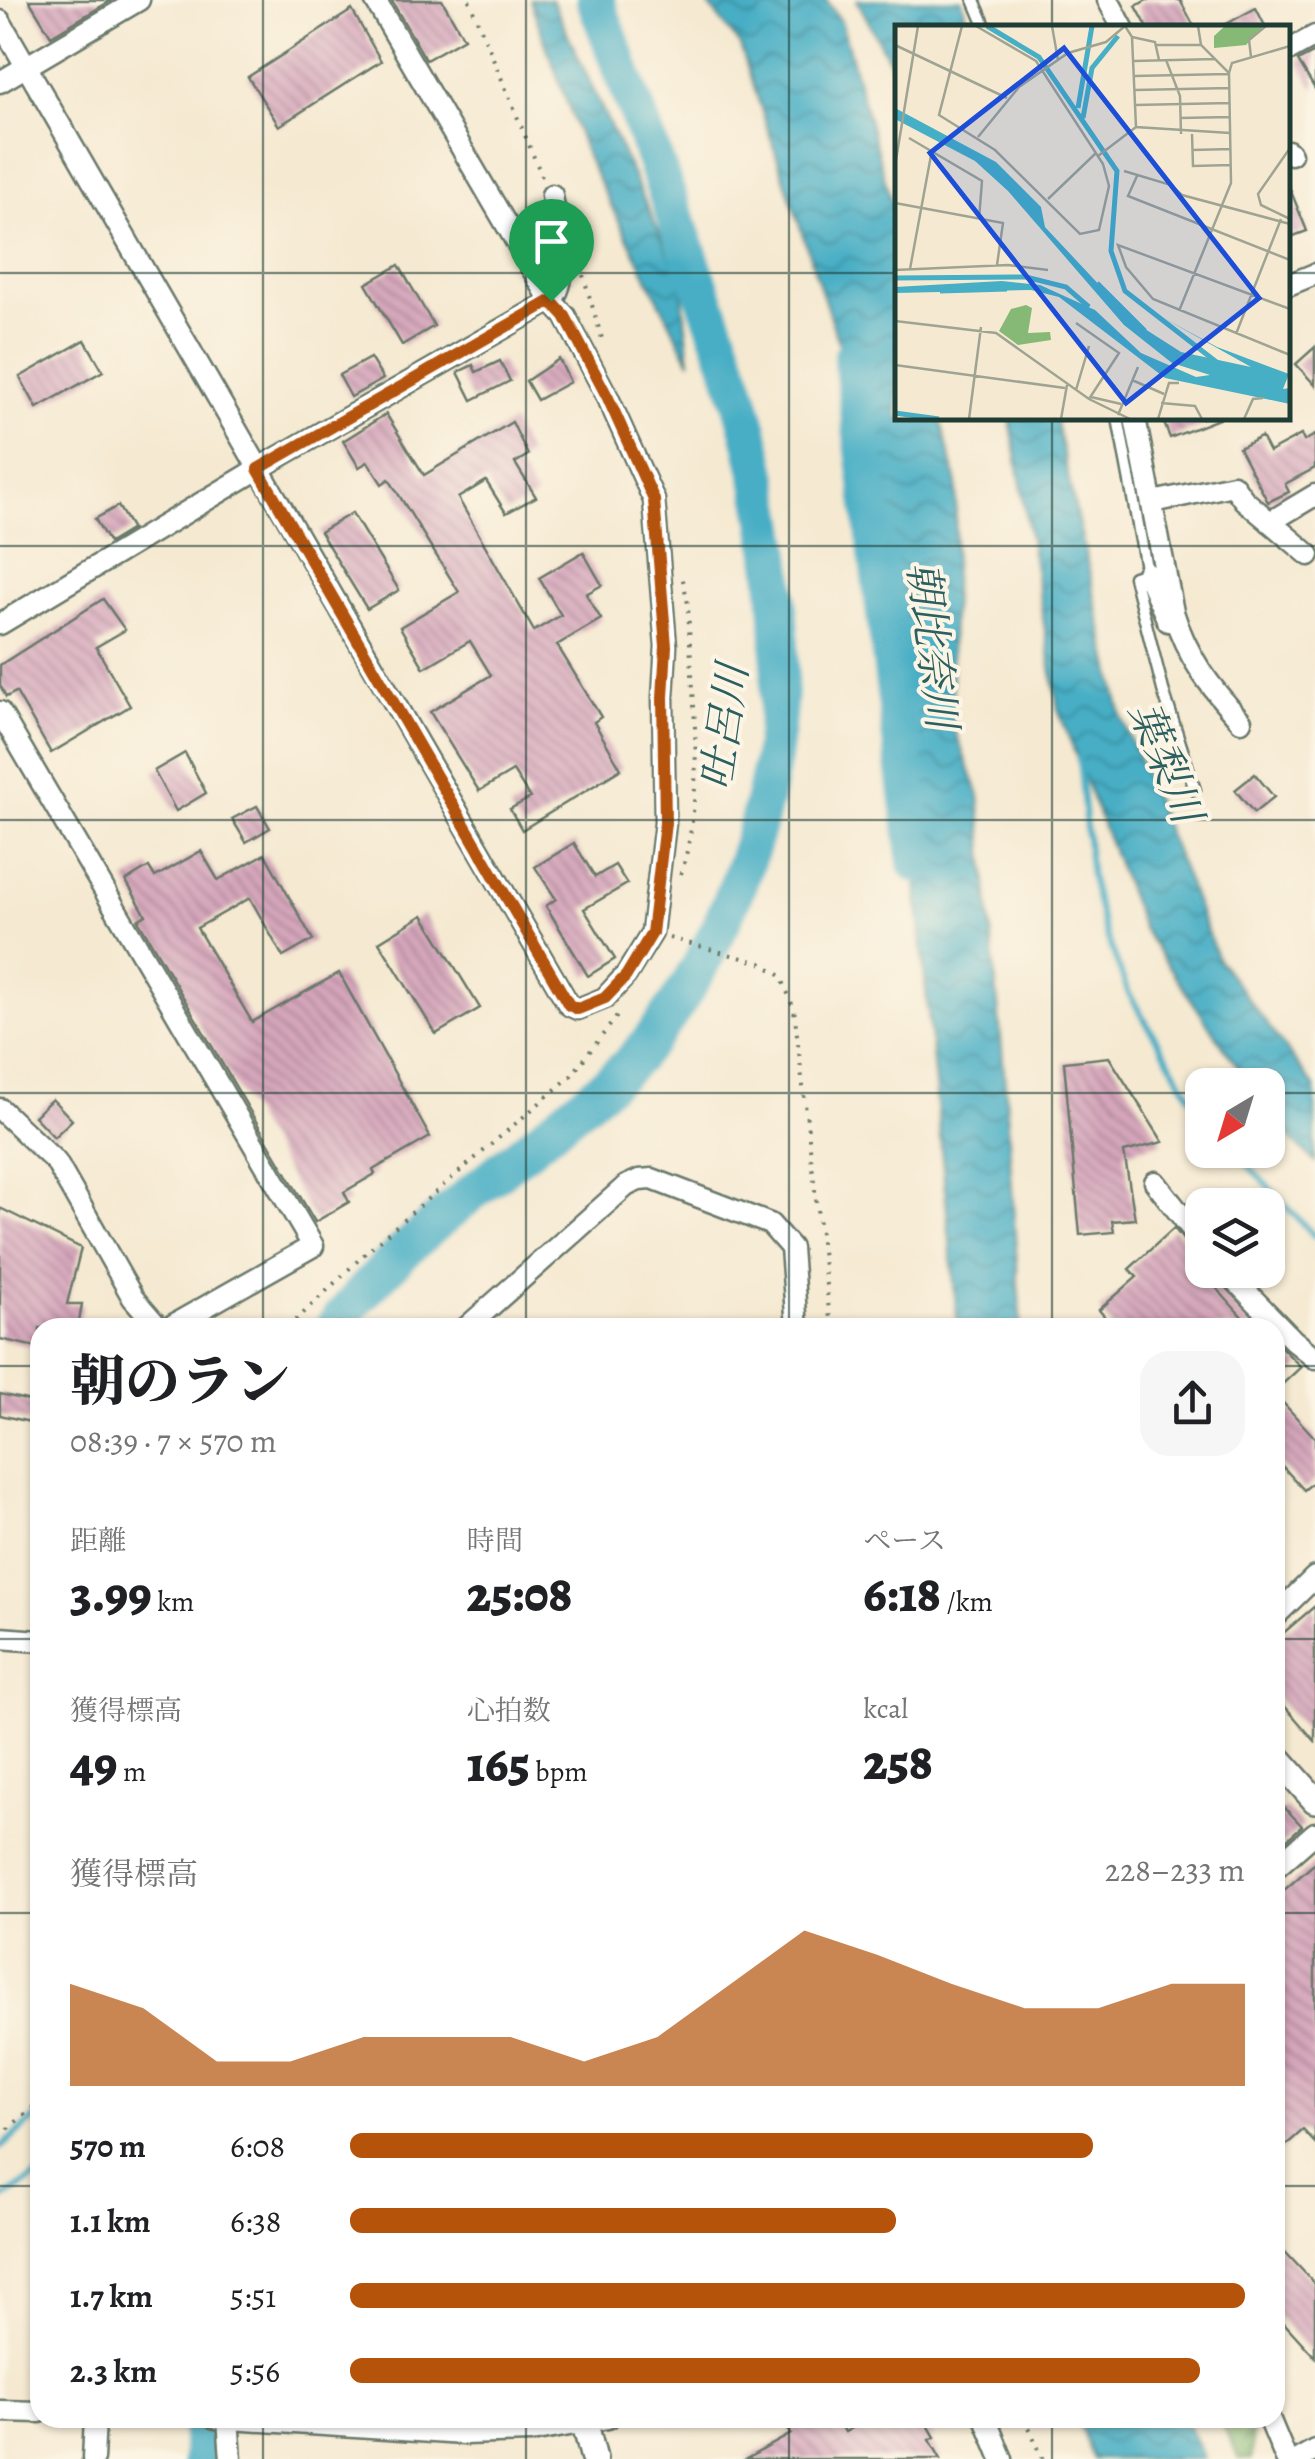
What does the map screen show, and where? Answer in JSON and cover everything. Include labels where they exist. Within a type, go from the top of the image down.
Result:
[{"type":"street","points":[[0,82],[139,0]]},
{"type":"street","points":[[0,21],[569,1005],[578,1009],[605,998],[626,976],[652,933],[665,823],[666,646],[654,500],[608,398],[565,316],[551,301],[375,0]]},
{"type":"street","points":[[1108,0],[1120,25]]},
{"type":"street","points":[[1290,50],[1315,36]]},
{"type":"street","points":[[0,624],[258,469],[551,301],[560,291],[562,271],[552,195]]},
{"type":"street","points":[[1290,283],[1315,274]]},
{"type":"street","points":[[1135,420],[1173,612],[1183,644]]},
{"type":"street","points":[[1153,502],[1234,485],[1244,500],[1309,555]]},
{"type":"street","points":[[1270,522],[1315,495]]},
{"type":"street","points":[[1147,573],[1162,613],[1207,684],[1241,721]]},
{"type":"street","points":[[0,712],[314,1246],[186,1318]]},
{"type":"street","points":[[0,1109],[56,1162],[132,1298],[149,1318]]},
{"type":"street","points":[[477,1318],[626,1186],[652,1179],[770,1224],[791,1248],[796,1318]]},
{"type":"street","points":[[1155,1182],[1185,1220]]},
{"type":"street","points":[[1241,1288],[1271,1318]]},
{"type":"street","points":[[1285,1331],[1315,1358]]},
{"type":"street","points":[[1285,1606],[1315,1577]]},
{"type":"street","points":[[0,1638],[30,1640]]},
{"type":"street","points":[[1285,1766],[1315,1800]]},
{"type":"street","points":[[1285,1859],[1315,1833]]},
{"type":"street","points":[[0,2411],[30,2412]]},
{"type":"street","points":[[93,2459],[95,2428]]},
{"type":"street","points":[[229,2428],[231,2459]]},
{"type":"street","points":[[374,2428],[462,2434],[555,2428]]},
{"type":"street","points":[[594,2459],[596,2428]]},
{"type":"street","points":[[990,2428],[1002,2459]]},
{"type":"street","points":[[1273,2428],[1286,2459]]},
{"type":"street","points":[[1299,2459],[1315,2450]]},
{"type":"lane","points":[[974,0],[985,25]]},
{"type":"lane","points":[[1118,420],[1147,573],[1134,577],[1163,690],[1196,790]]},
{"type":"path","points":[[652,933],[760,964],[782,976],[794,1010],[831,1318]]},
{"type":"path","points":[[298,1318],[374,1245],[571,1076],[625,1007]]},
{"type":"path","points":[[0,2136],[30,2110]]},
{"type":"path","points":[[1029,2428],[1042,2459]]},
{"type":"green space","points":[[1224,2428],[1249,2428],[1252,2433],[1251,2459],[1239,2459]]},
{"type":"water","points":[[530,0],[552,0],[681,280],[690,362],[586,156]]},
{"type":"water","points":[[705,0],[826,0],[841,21],[895,216],[895,420],[941,420],[957,484],[951,646],[953,726],[979,795],[1006,1093],[1020,1318],[957,1318],[875,453],[740,45]]},
{"type":"water","points":[[857,0],[962,0],[968,25],[895,25],[895,72]]},
{"type":"water","points":[[1010,420],[1055,420],[1122,718],[1218,959],[1315,1088],[1315,1162],[1285,1133],[1285,1068],[1238,1068],[1142,928],[1058,709]]},
{"type":"water","points":[[1081,2428],[1190,2428],[1204,2459],[1093,2459]]},
{"type":"building","points":[[29,0],[112,0],[51,36]]},
{"type":"building","points":[[391,0],[442,0],[464,38],[426,60]]},
{"type":"building","points":[[1147,0],[1180,0],[1193,25],[1146,25],[1136,6]]},
{"type":"building","points":[[1256,8],[1264,25],[1225,25]]},
{"type":"building","points":[[352,10],[381,61],[279,126],[248,77]]},
{"type":"building","points":[[1315,52],[1315,89],[1298,61]]},
{"type":"building","points":[[1290,189],[1307,231],[1290,237]]},
{"type":"building","points":[[399,265],[434,326],[402,345],[366,284]]},
{"type":"building","points":[[85,340],[103,371],[37,408],[20,377]]},
{"type":"building","points":[[1315,347],[1315,385],[1296,364]]},
{"type":"building","points":[[370,358],[383,379],[351,397],[339,375]]},
{"type":"building","points":[[559,359],[570,382],[537,400],[526,381]]},
{"type":"building","points":[[500,361],[510,381],[472,400],[458,372],[473,365],[476,372]]},
{"type":"building","points":[[386,414],[424,475],[512,422],[528,455],[515,463],[536,497],[506,513],[486,481],[458,498],[534,631],[561,615],[539,578],[583,552],[602,585],[586,594],[601,619],[557,645],[601,717],[594,722],[621,769],[522,830],[510,809],[530,798],[513,771],[479,791],[430,712],[491,675],[470,641],[424,668],[400,627],[459,592],[389,479],[382,484],[368,462],[359,467],[343,441]]},
{"type":"building","points":[[1163,420],[1216,420],[1170,438]]},
{"type":"building","points":[[1301,435],[1304,441],[1315,435],[1315,468],[1285,484],[1289,492],[1268,502],[1239,448],[1261,437],[1269,452]]},
{"type":"building","points":[[118,506],[132,529],[109,543],[95,519]]},
{"type":"building","points":[[352,513],[399,590],[367,609],[320,532]]},
{"type":"building","points":[[103,599],[125,630],[96,647],[130,706],[51,753],[16,692],[6,697],[0,685],[0,665]]},
{"type":"building","points":[[185,753],[206,793],[176,811],[154,771]]},
{"type":"building","points":[[1255,774],[1274,797],[1254,813],[1235,790]]},
{"type":"building","points":[[257,806],[270,828],[246,842],[232,819]]},
{"type":"building","points":[[574,843],[595,877],[615,865],[627,884],[584,909],[615,959],[588,976],[546,906],[556,899],[535,867]]},
{"type":"building","points":[[201,851],[218,880],[265,854],[313,940],[283,957],[250,898],[197,928],[252,1022],[339,973],[430,1137],[373,1170],[375,1174],[344,1192],[349,1202],[315,1222],[138,920],[146,915],[126,881],[149,867],[155,877]]},
{"type":"building","points":[[423,915],[480,1008],[436,1034],[379,942]]},
{"type":"building","points":[[1109,1057],[1163,1142],[1124,1152],[1135,1219],[1112,1221],[1114,1232],[1080,1235],[1064,1062]]},
{"type":"building","points":[[52,1099],[72,1120],[54,1137],[34,1116]]},
{"type":"building","points":[[0,1208],[81,1248],[67,1304],[82,1304],[80,1318],[30,1318],[30,1346],[0,1339]]},
{"type":"building","points":[[1174,1228],[1185,1242],[1185,1288],[1216,1288],[1243,1318],[1106,1318],[1099,1310],[1137,1277],[1129,1269]]},
{"type":"building","points":[[1285,1351],[1301,1367],[1285,1382]]},
{"type":"building","points":[[0,1394],[30,1401],[30,1422],[0,1415]]},
{"type":"building","points":[[1285,1405],[1315,1438],[1315,1481],[1304,1490],[1285,1469]]},
{"type":"building","points":[[1315,1606],[1315,1741],[1285,1706],[1285,1632]]},
{"type":"building","points":[[1285,1808],[1302,1826],[1285,1841]]},
{"type":"building","points":[[1315,1863],[1315,2143],[1303,2130],[1285,2146],[1285,1889]]},
{"type":"building","points":[[1285,2252],[1315,2284],[1315,2357],[1285,2324]]},
{"type":"building","points":[[788,2428],[843,2428],[845,2432],[852,2428],[930,2428],[935,2437],[930,2440],[941,2459],[746,2459],[791,2434]]},
{"type":"waterway","name":"吐呂川","points":[[341,1318],[414,1242],[611,1081],[651,1039],[690,983],[722,922],[752,843],[767,785],[776,727],[779,612],[773,553],[750,434],[729,365],[595,0]]},
{"type":"waterway","name":"朝比奈川","points":[[852,358],[917,864]]},
{"type":"waterway","points":[[1079,759],[1091,878],[1103,926],[1128,992],[1185,1087]]},
{"type":"waterway","points":[[1251,1168],[1315,1237]]},
{"type":"waterway","points":[[0,2148],[30,2122]]},
{"type":"waterway","points":[[0,2200],[30,2180]]},
{"type":"waterway","name":"吐呂川","points":[[201,2428],[201,2459]]},
{"type":"route","points":[[551,301],[565,316],[608,398],[654,500],[666,646],[665,823],[652,933],[626,976],[605,998],[578,1009],[569,1005],[258,469],[551,301]]},
{"type":"water label","name":"葉梨川","points":[[1166,762]]}]
